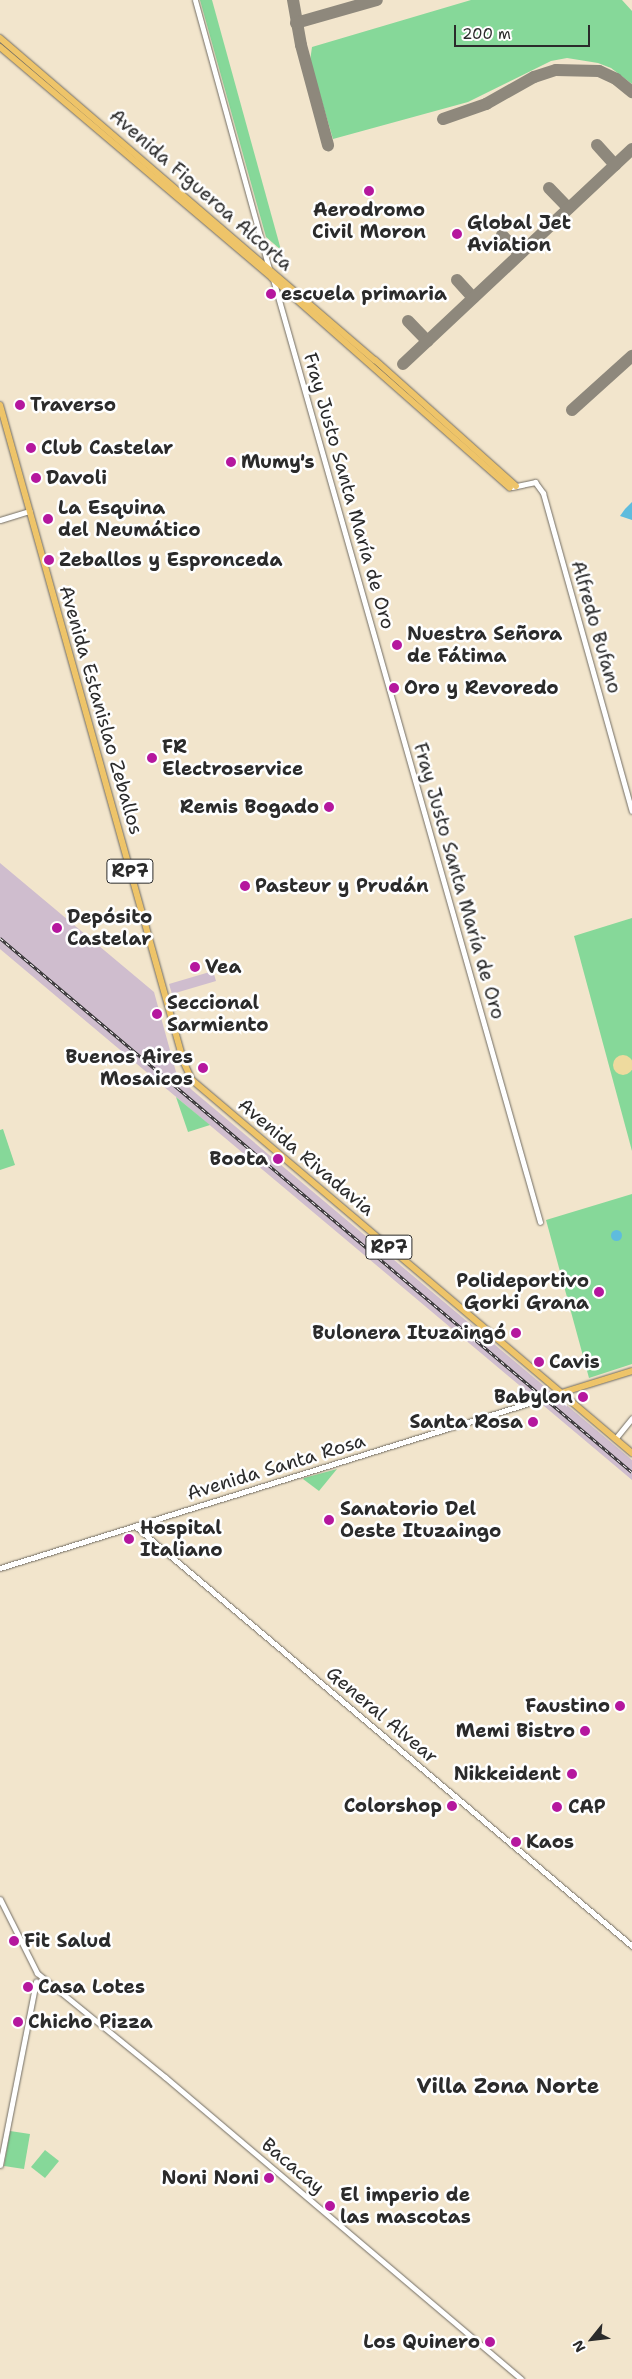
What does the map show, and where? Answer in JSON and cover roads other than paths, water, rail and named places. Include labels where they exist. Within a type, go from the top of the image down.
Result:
[{"type":"main road","name":"Avenida Figueroa Alcorta","points":[[0,38],[270,269],[513,487]]},
{"type":"main road","name":"Avenida Figueroa Alcorta","points":[[0,47],[272,278],[513,487]]},
{"type":"main road","name":"Avenida Estanislao Zeballos","points":[[0,405],[182,1055],[192,1080]]},
{"type":"main road","name":"Avenida Rivadavia","points":[[192,1080],[561,1393]]},
{"type":"main road","points":[[561,1393],[632,1371]]},
{"type":"main road","name":"RP7","points":[[561,1393],[632,1453]]},
{"type":"street","name":"Fray Justo Santa María de Oro","points":[[195,0],[540,1222]]},
{"type":"street","name":"Alfredo Bufano","points":[[513,487],[535,482],[542,493],[632,811]]},
{"type":"street","points":[[0,520],[30,511]]},
{"type":"street","name":"Avenida Santa Rosa","points":[[0,1568],[377,1452],[561,1393]]},
{"type":"street","points":[[615,1439],[632,1418]]},
{"type":"street","name":"General Alvear","points":[[135,1526],[632,1946]]},
{"type":"street","points":[[0,1899],[37,1973],[34,1978],[36,1982],[0,2166]]},
{"type":"street","name":"Bacacay","points":[[37,1973],[521,2379]]},
{"type":"street","points":[[36,1982],[41,1982],[44,1978]]},
{"type":"water","points":[[632,502],[632,520],[620,516],[625,509]]},
{"type":"water","points":[[614,1230],[618,1230],[621,1235],[620,1239],[614,1240],[611,1237],[611,1233]]},
{"type":"railway","points":[[0,938],[632,1472]]},
{"type":"place","name":"Aerodromo Civil Moron","points":[[369,191]]},
{"type":"place","name":"Global Jet Aviation","points":[[457,234]]},
{"type":"place","name":"escuela primaria","points":[[271,294]]},
{"type":"place","name":"Traverso","points":[[20,405]]},
{"type":"place","name":"Club Castelar","points":[[31,448]]},
{"type":"place","name":"Mumy's","points":[[231,462]]},
{"type":"place","name":"Davoli","points":[[36,478]]},
{"type":"place","name":"La Esquina del Neumático","points":[[48,519]]},
{"type":"place","name":"Zeballos y Espronceda","points":[[49,560]]},
{"type":"place","name":"Nuestra Señora de Fátima","points":[[397,645]]},
{"type":"place","name":"Oro y Revoredo","points":[[394,688]]},
{"type":"place","name":"FR Electroservice","points":[[152,758]]},
{"type":"place","name":"Remis Bogado","points":[[329,807]]},
{"type":"place","name":"Pasteur y Prudán","points":[[245,886]]},
{"type":"place","name":"Depósito Castelar","points":[[57,928]]},
{"type":"place","name":"Vea","points":[[195,967]]},
{"type":"place","name":"Seccional Sarmiento","points":[[157,1014]]},
{"type":"place","name":"Buenos Aires Mosaicos","points":[[203,1068]]},
{"type":"place","name":"Boota","points":[[278,1159]]},
{"type":"place","name":"Polideportivo Gorki Grana","points":[[599,1292]]},
{"type":"place","name":"Bulonera Ituzaingó","points":[[516,1333]]},
{"type":"place","name":"Cavis","points":[[539,1362]]},
{"type":"place","name":"Babylon","points":[[583,1397]]},
{"type":"place","name":"Santa Rosa","points":[[533,1422]]},
{"type":"place","name":"Sanatorio Del Oeste Ituzaingo","points":[[329,1520]]},
{"type":"place","name":"Hospital Italiano","points":[[129,1539]]},
{"type":"place","name":"Faustino","points":[[620,1706]]},
{"type":"place","name":"Memi Bistro","points":[[585,1731]]},
{"type":"place","name":"Nikkeident","points":[[572,1774]]},
{"type":"place","name":"Colorshop","points":[[452,1806]]},
{"type":"place","name":"CAP","points":[[557,1807]]},
{"type":"place","name":"Kaos","points":[[516,1842]]},
{"type":"place","name":"Fit Salud","points":[[14,1941]]},
{"type":"place","name":"Casa Lotes","points":[[28,1987]]},
{"type":"place","name":"Chicho Pizza","points":[[18,2022]]},
{"type":"place","name":"Noni Noni","points":[[269,2178]]},
{"type":"place","name":"El imperio de las mascotas","points":[[330,2206]]},
{"type":"place","name":"Los Quinero","points":[[490,2342]]},
{"type":"district","name":"Villa Zona Norte","points":[[508,2086]]}]
